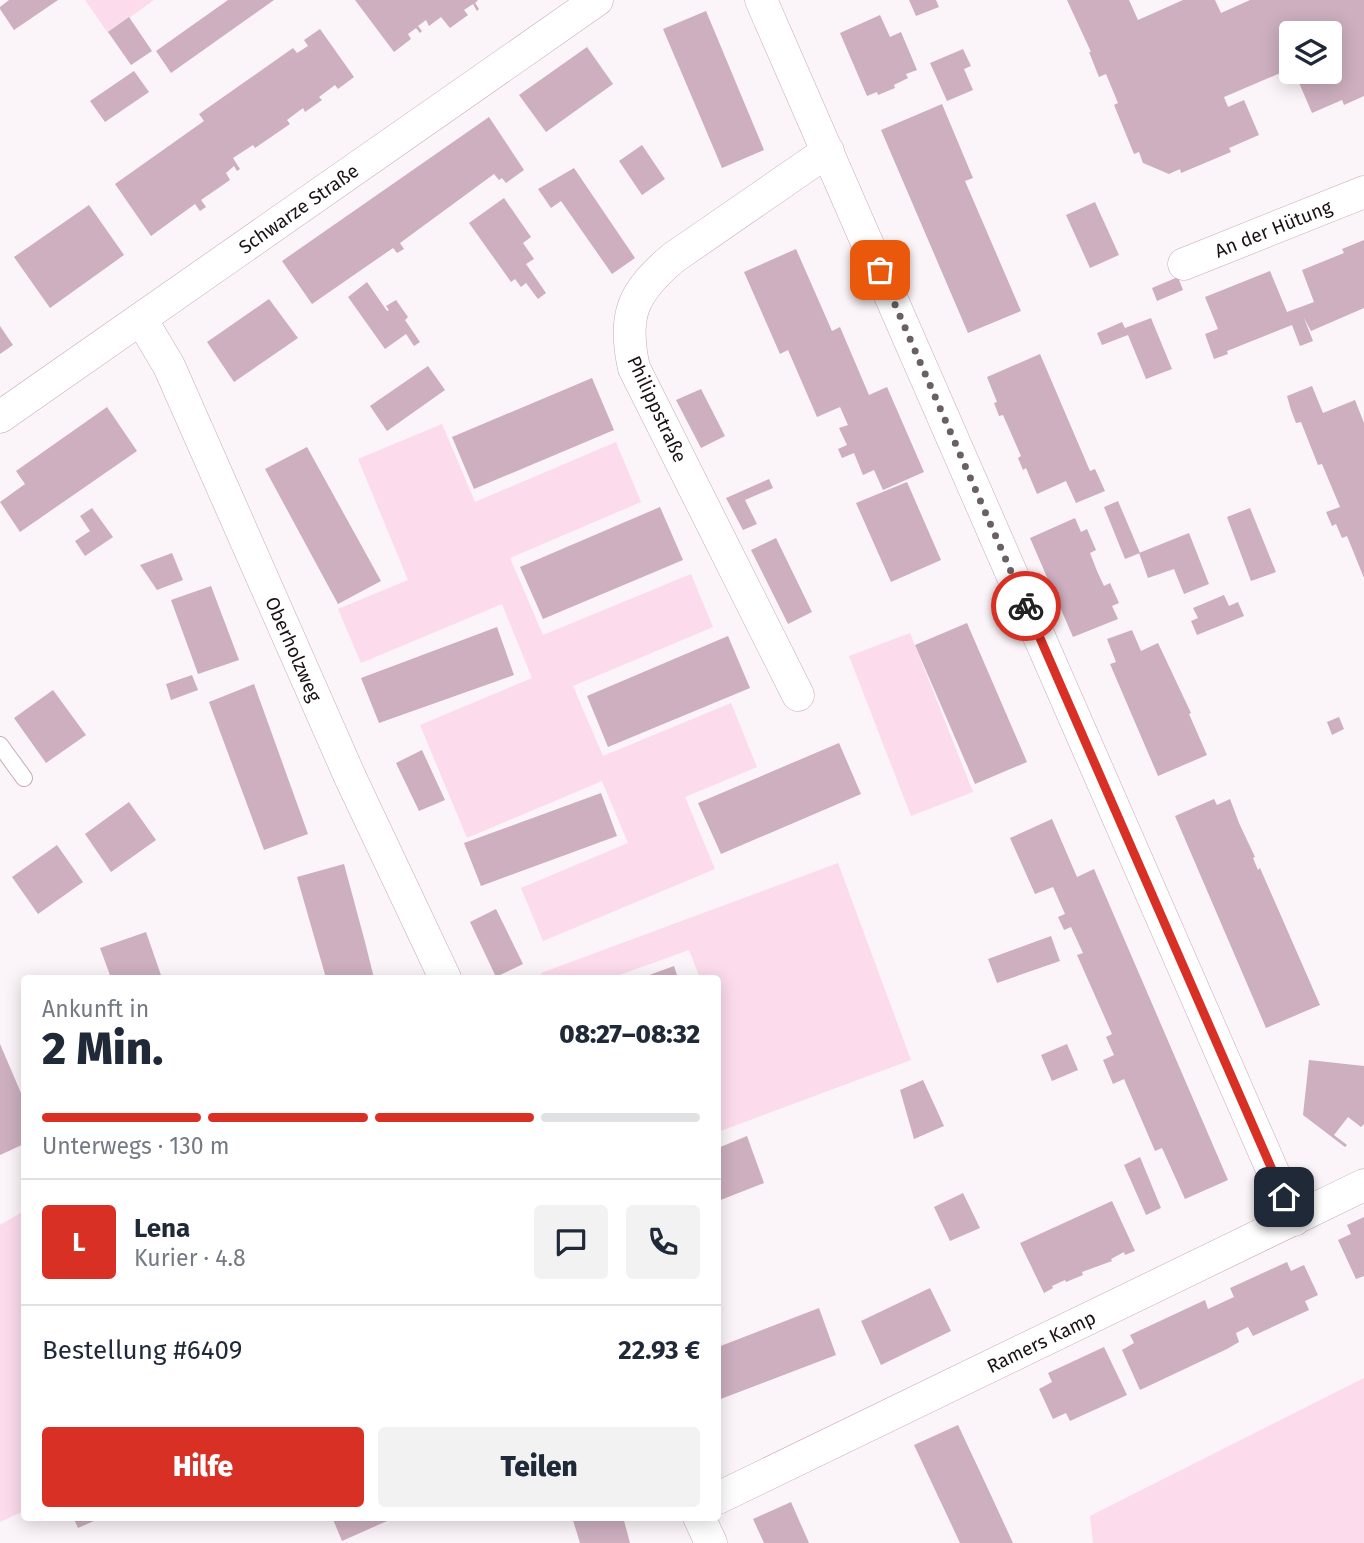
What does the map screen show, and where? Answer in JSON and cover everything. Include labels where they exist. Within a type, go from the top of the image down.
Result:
[{"type":"street","name":"Schwarze Straße","points":[[0,417],[597,0]]},
{"type":"street","points":[[761,0],[1294,1220]]},
{"type":"street","name":"Philippstraße","points":[[798,695],[634,368],[628,342],[634,305],[639,293],[655,273],[828,151]]},
{"type":"street","name":"An der Hütung","points":[[1184,264],[1364,192]]},
{"type":"street","name":"Oberholzweg","points":[[141,319],[169,366],[351,779],[444,975]]},
{"type":"street","name":"Ramers Kamp","points":[[721,1497],[1364,1185]]},
{"type":"street","points":[[701,1521],[711,1543]]},
{"type":"lane","points":[[0,745],[24,778]]},
{"type":"shaded area","points":[[85,0],[154,0],[108,33]]},
{"type":"shaded area","points":[[442,424],[475,502],[616,442],[641,502],[510,558],[543,635],[691,574],[713,627],[573,686],[603,756],[731,703],[757,767],[685,797],[715,869],[543,941],[521,888],[628,843],[602,781],[467,838],[420,725],[532,678],[502,604],[361,663],[338,609],[408,580],[358,459]]},
{"type":"shaded area","points":[[910,633],[973,792],[911,816],[849,656]]},
{"type":"shaded area","points":[[838,863],[911,1060],[721,1131],[721,975],[699,975],[689,950],[619,975],[541,973]]},
{"type":"shaded area","points":[[21,1213],[21,1512],[0,1522],[0,1225]]},
{"type":"shaded area","points":[[1364,1378],[1364,1543],[1093,1543],[1090,1516]]},
{"type":"building","points":[[9,0],[58,0],[14,30],[0,9]]},
{"type":"building","points":[[228,0],[274,0],[171,73],[156,51]]},
{"type":"building","points":[[355,0],[478,0],[475,3],[479,9],[477,11],[473,4],[464,10],[468,15],[450,28],[441,17],[429,26],[426,20],[418,26],[422,31],[420,33],[416,28],[408,34],[411,39],[394,52]]},
{"type":"building","points":[[909,0],[936,0],[939,7],[916,16]]},
{"type":"building","points":[[1067,0],[1129,0],[1138,20],[1183,0],[1215,0],[1221,13],[1250,0],[1364,0],[1364,96],[1344,105],[1342,100],[1312,113],[1300,84],[1342,84],[1342,21],[1279,21],[1279,74],[1224,97],[1228,107],[1244,100],[1259,135],[1229,148],[1231,152],[1181,173],[1180,169],[1169,174],[1143,163],[1139,152],[1134,154],[1114,105],[1118,103],[1106,74],[1099,77],[1091,52]]},
{"type":"building","points":[[706,11],[764,150],[722,168],[663,29]]},
{"type":"building","points":[[880,15],[890,37],[901,32],[917,70],[906,74],[908,78],[894,85],[895,88],[867,96],[840,33]]},
{"type":"building","points":[[129,17],[152,51],[131,65],[108,32]]},
{"type":"building","points":[[320,29],[354,77],[338,89],[335,85],[319,97],[322,100],[305,112],[303,108],[287,120],[290,124],[255,148],[253,145],[233,158],[240,169],[237,171],[234,166],[226,173],[230,180],[201,200],[206,207],[200,211],[195,204],[151,236],[115,184],[204,121],[199,114],[293,48],[297,53],[308,46],[304,40]]},
{"type":"building","points":[[587,47],[613,84],[546,132],[519,95]]},
{"type":"building","points":[[963,49],[971,66],[964,69],[973,90],[947,101],[930,63]]},
{"type":"building","points":[[134,71],[149,92],[105,122],[90,101]]},
{"type":"building","points":[[942,104],[973,178],[965,181],[1021,311],[968,333],[881,130]]},
{"type":"building","points":[[489,117],[524,170],[506,183],[494,174],[400,243],[404,249],[397,253],[393,248],[312,304],[282,261]]},
{"type":"building","points":[[642,145],[665,179],[642,195],[619,161]]},
{"type":"building","points":[[574,168],[635,258],[612,274],[561,201],[551,208],[538,189]]},
{"type":"building","points":[[504,198],[531,237],[523,243],[534,259],[526,264],[546,293],[538,299],[526,283],[521,287],[515,279],[511,282],[469,223]]},
{"type":"building","points":[[1095,202],[1119,255],[1090,268],[1066,215]]},
{"type":"building","points":[[89,205],[124,255],[50,308],[14,257]]},
{"type":"building","points":[[1364,240],[1364,308],[1311,331],[1304,318],[1313,341],[1300,346],[1292,325],[1227,351],[1228,354],[1214,359],[1205,334],[1218,329],[1205,297],[1270,271],[1287,312],[1314,302],[1302,270],[1344,253],[1342,249]]},
{"type":"building","points":[[796,249],[832,331],[840,327],[869,395],[887,387],[924,472],[883,490],[874,470],[863,475],[854,453],[842,458],[838,449],[847,445],[839,428],[848,425],[840,407],[817,417],[788,350],[780,354],[744,272]]},
{"type":"building","points":[[1178,277],[1183,290],[1157,301],[1152,288]]},
{"type":"building","points":[[367,282],[387,311],[389,310],[386,306],[396,300],[408,317],[405,320],[420,342],[414,346],[406,334],[385,349],[348,297]]},
{"type":"building","points":[[269,299],[298,338],[234,382],[207,342]]},
{"type":"building","points":[[1151,318],[1172,369],[1146,379],[1128,335],[1102,345],[1097,333],[1122,322],[1125,328]]},
{"type":"building","points":[[0,326],[13,345],[0,354]]},
{"type":"building","points":[[1040,354],[1090,471],[1095,469],[1105,491],[1076,503],[1066,481],[1037,494],[1026,468],[1023,470],[1018,458],[1021,456],[1003,415],[999,416],[994,403],[997,402],[987,377]]},
{"type":"building","points":[[428,366],[445,390],[387,431],[370,406]]},
{"type":"building","points":[[592,378],[614,430],[474,489],[452,437]]},
{"type":"building","points":[[1312,386],[1323,413],[1355,400],[1364,423],[1364,578],[1347,536],[1342,538],[1336,524],[1332,526],[1326,512],[1340,507],[1322,464],[1318,465],[1301,422],[1296,423],[1287,396]]},
{"type":"building","points":[[701,389],[725,436],[701,448],[676,400]]},
{"type":"building","points":[[107,407],[137,451],[20,532],[0,502],[25,484],[16,471]]},
{"type":"building","points":[[307,447],[381,581],[338,604],[265,469]]},
{"type":"building","points":[[769,479],[773,488],[745,500],[757,524],[743,530],[726,498]]},
{"type":"building","points":[[907,482],[941,560],[891,582],[856,503]]},
{"type":"building","points":[[1118,501],[1140,553],[1125,559],[1104,507]]},
{"type":"building","points":[[660,507],[683,560],[543,619],[520,567]]},
{"type":"building","points":[[92,508],[113,537],[85,556],[75,541],[90,531],[80,516]]},
{"type":"building","points":[[1250,508],[1276,572],[1251,581],[1227,517]]},
{"type":"building","points":[[1075,518],[1081,532],[1087,529],[1096,550],[1090,553],[1097,571],[1104,586],[1110,583],[1119,603],[1112,606],[1118,619],[1073,637],[1030,538]]},
{"type":"building","points":[[1189,533],[1209,584],[1184,594],[1174,569],[1148,578],[1139,553]]},
{"type":"building","points":[[776,538],[812,612],[788,624],[751,550]]},
{"type":"building","points":[[172,553],[183,580],[157,590],[140,565]]},
{"type":"building","points":[[211,586],[239,660],[198,674],[171,600]]},
{"type":"building","points":[[1224,595],[1229,606],[1238,602],[1244,616],[1197,635],[1191,621],[1198,618],[1193,608]]},
{"type":"building","points":[[967,623],[1027,762],[975,784],[915,645]]},
{"type":"building","points":[[497,627],[514,675],[379,723],[361,678]]},
{"type":"building","points":[[1132,630],[1141,651],[1158,643],[1191,713],[1189,714],[1207,755],[1158,776],[1110,664],[1116,662],[1107,639]]},
{"type":"building","points":[[728,636],[750,688],[608,747],[587,696]]},
{"type":"building","points":[[192,675],[198,690],[171,700],[166,684]]},
{"type":"building","points":[[254,684],[308,834],[264,850],[209,702]]},
{"type":"building","points":[[53,690],[86,735],[46,763],[14,718]]},
{"type":"building","points":[[1339,717],[1344,729],[1332,735],[1327,722]]},
{"type":"building","points":[[839,743],[861,794],[721,854],[698,803]]},
{"type":"building","points":[[422,750],[445,800],[419,811],[396,763]]},
{"type":"building","points":[[601,793],[617,836],[481,886],[464,843]]},
{"type":"building","points":[[1214,799],[1217,805],[1230,799],[1258,870],[1260,868],[1320,1005],[1266,1028],[1175,816]]},
{"type":"building","points":[[129,802],[156,840],[111,872],[85,834]]},
{"type":"building","points":[[1052,819],[1077,877],[1094,869],[1228,1180],[1185,1199],[1162,1148],[1155,1151],[1124,1079],[1113,1084],[1103,1060],[1114,1055],[1106,1037],[1112,1034],[1077,955],[1083,953],[1071,927],[1064,930],[1058,917],[1065,914],[1053,887],[1035,894],[1010,838]]},
{"type":"building","points":[[57,845],[83,882],[38,914],[12,877]]},
{"type":"building","points":[[344,864],[373,975],[325,975],[297,877]]},
{"type":"building","points":[[496,909],[523,964],[495,975],[470,922]]},
{"type":"building","points":[[146,932],[161,975],[110,975],[100,948]]},
{"type":"building","points":[[1051,936],[1060,961],[997,983],[988,959]]},
{"type":"building","points":[[674,966],[677,975],[649,975]]},
{"type":"building","points":[[0,1044],[21,1093],[21,1145],[0,1155]]},
{"type":"building","points":[[1067,1044],[1078,1070],[1052,1081],[1041,1055]]},
{"type":"building","points":[[1309,1060],[1364,1066],[1364,1124],[1361,1127],[1348,1117],[1334,1135],[1347,1145],[1345,1147],[1303,1115]]},
{"type":"building","points":[[923,1080],[944,1126],[914,1139],[900,1090]]},
{"type":"building","points":[[747,1136],[764,1183],[721,1200],[721,1147]]},
{"type":"building","points":[[1140,1157],[1161,1208],[1146,1215],[1124,1165]]},
{"type":"building","points":[[963,1193],[980,1228],[950,1241],[934,1207]]},
{"type":"building","points":[[1112,1201],[1135,1251],[1125,1255],[1124,1252],[1111,1259],[1112,1261],[1082,1272],[1083,1275],[1052,1286],[1053,1288],[1044,1293],[1020,1243]]},
{"type":"building","points":[[1364,1217],[1364,1276],[1356,1279],[1338,1240],[1351,1234],[1347,1225]]},
{"type":"building","points":[[1287,1262],[1291,1271],[1304,1265],[1318,1295],[1305,1301],[1309,1310],[1253,1336],[1248,1327],[1236,1333],[1239,1342],[1227,1349],[1140,1390],[1122,1350],[1134,1343],[1130,1335],[1205,1300],[1208,1309],[1234,1297],[1230,1288]]},
{"type":"building","points":[[930,1288],[951,1331],[881,1365],[861,1321]]},
{"type":"building","points":[[819,1308],[836,1355],[721,1399],[721,1346]]},
{"type":"building","points":[[1104,1347],[1127,1395],[1070,1421],[1066,1413],[1053,1419],[1039,1389],[1052,1382],[1048,1373]]},
{"type":"building","points":[[958,1425],[1013,1543],[960,1543],[914,1445]]},
{"type":"building","points":[[791,1502],[809,1543],[764,1543],[753,1519]]},
{"type":"building","points":[[75,1521],[94,1521],[78,1528]]},
{"type":"building","points":[[334,1521],[387,1521],[342,1541]]},
{"type":"building","points":[[573,1521],[624,1521],[630,1543],[580,1543]]},
{"type":"way so far","points":[[880,270],[1026,606]]},
{"type":"route","points":[[1026,606],[1284,1197]]}]
